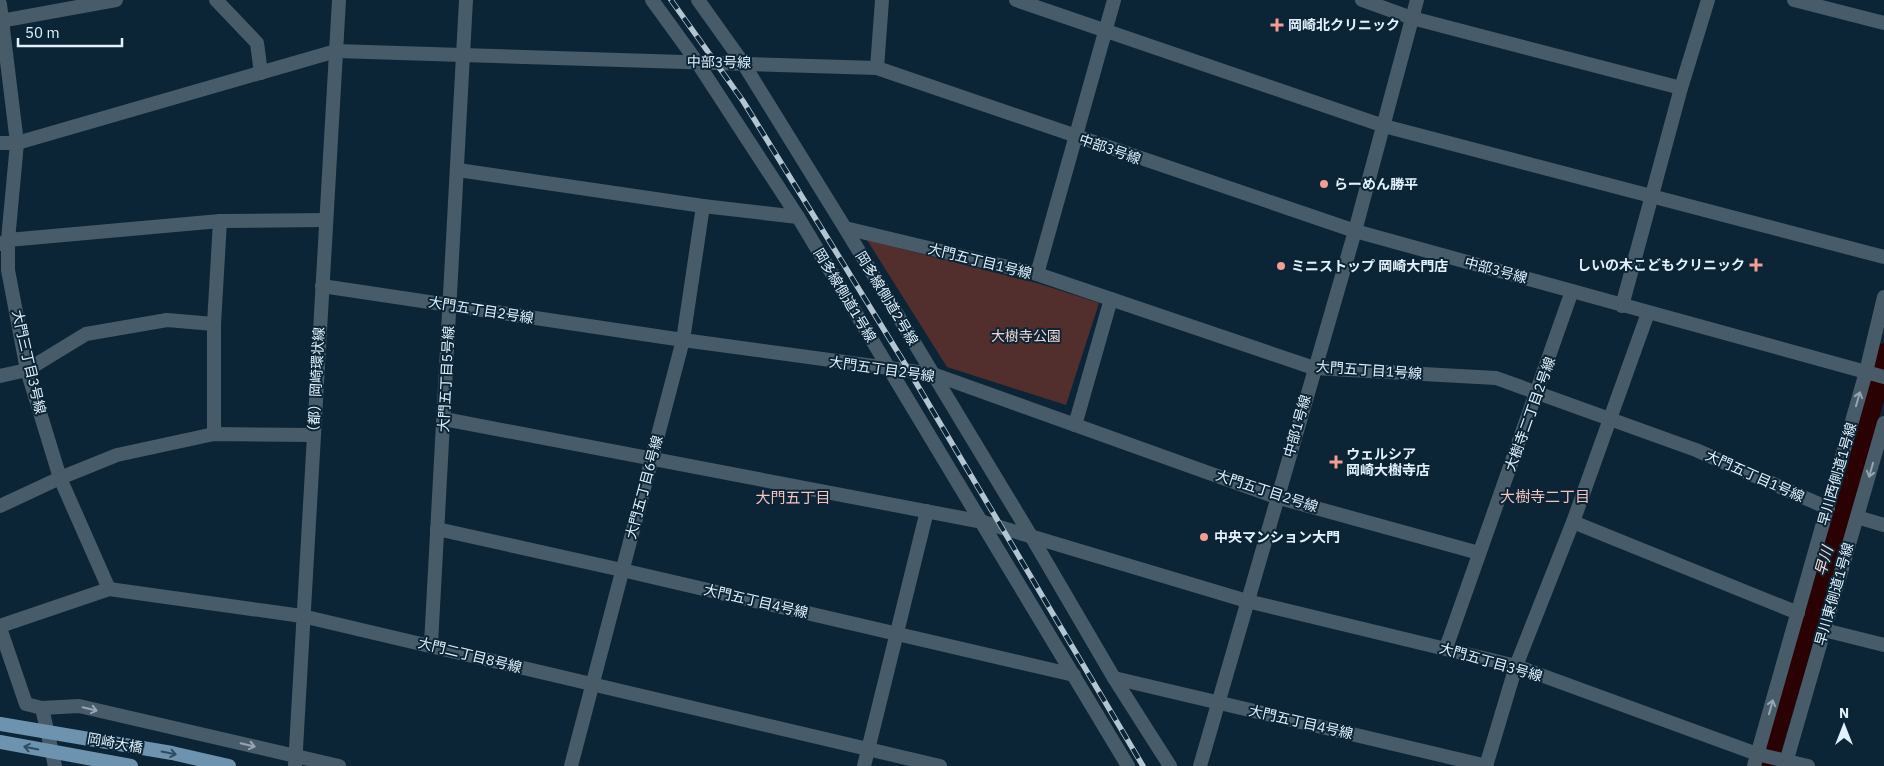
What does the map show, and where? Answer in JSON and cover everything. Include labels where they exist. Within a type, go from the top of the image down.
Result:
[{"type":"main road","name":"岡崎大橋","points":[[0,724],[172,753],[229,766]]},
{"type":"main road","name":"岡崎大橋","points":[[0,742],[130,766]]},
{"type":"street","points":[[1,21],[116,0]]},
{"type":"street","points":[[216,0],[257,43],[261,73]]},
{"type":"street","name":"（都）岡崎環状線","points":[[295,761],[339,0]]},
{"type":"street","name":"大門五丁目5号線","points":[[431,644],[466,0]]},
{"type":"street","name":"岡多線側道1号線","points":[[652,0],[697,62],[798,217],[1128,766]]},
{"type":"street","name":"岡多線側道2号線","points":[[698,0],[742,63],[845,228],[1031,536],[1114,678],[1170,766]]},
{"type":"street","points":[[877,68],[882,0]]},
{"type":"street","points":[[1016,0],[1384,126],[1884,257]]},
{"type":"street","points":[[1036,274],[1077,138],[1114,0]]},
{"type":"street","points":[[1362,0],[1412,18],[1681,88]]},
{"type":"street","name":"中部1号線","points":[[1200,766],[1384,126],[1417,0]]},
{"type":"street","points":[[1622,306],[1654,197],[1681,88],[1708,0]]},
{"type":"street","points":[[1794,0],[1884,23]]},
{"type":"street","name":"大門三丁目3号線","points":[[0,4],[17,143],[4,242],[8,270],[28,370],[60,478],[109,589]]},
{"type":"street","name":"中部3号線","points":[[0,143],[17,143],[336,51],[877,68],[1077,138],[1354,231],[1884,377]]},
{"type":"street","points":[[458,170],[703,206],[798,217]]},
{"type":"street","name":"大門五丁目6号線","points":[[571,766],[683,340],[703,206]]},
{"type":"street","points":[[4,242],[220,221],[326,220]]},
{"type":"street","points":[[214,434],[214,324],[220,221]]},
{"type":"street","name":"大門五丁目1号線","points":[[845,228],[1036,274],[1314,368],[1496,378],[1696,450],[1828,508]]},
{"type":"street","name":"大門五丁目2号線","points":[[322,286],[891,370],[934,374],[1276,497],[1479,553]]},
{"type":"street","name":"大樹寺二丁目2号線","points":[[1446,648],[1538,393],[1572,291]]},
{"type":"street","name":"早川西側道1号線","points":[[1756,760],[1866,372],[1884,297]]},
{"type":"street","points":[[1075,425],[1111,299]]},
{"type":"street","points":[[1487,766],[1516,666],[1612,419],[1648,313]]},
{"type":"street","points":[[0,376],[28,370],[86,334],[167,320],[214,324]]},
{"type":"street","name":"大門五丁目3号線","points":[[444,419],[983,522],[1247,601],[1516,666],[1756,760],[1786,764]]},
{"type":"street","name":"早川東側道1号線","points":[[1786,764],[1884,423]]},
{"type":"street","points":[[0,506],[60,478],[118,455],[214,434],[314,435]]},
{"type":"street","points":[[864,766],[927,511]]},
{"type":"street","points":[[1857,517],[1884,525]]},
{"type":"street","points":[[1573,522],[1798,613]]},
{"type":"street","name":"大門五丁目4号線","points":[[438,529],[1074,675]]},
{"type":"street","name":"大門二丁目8号線","points":[[0,627],[109,589],[302,616],[431,644],[591,685],[940,766]]},
{"type":"street","points":[[0,627],[26,704],[42,708],[78,706],[295,761],[339,766]]},
{"type":"street","points":[[1824,630],[1884,645]]},
{"type":"street","points":[[0,655],[19,685]]},
{"type":"street","name":"大門五丁目4号線","points":[[1114,678],[1487,766]]},
{"type":"street","points":[[42,708],[54,766]]},
{"type":"street","points":[[1786,764],[1808,766]]},
{"type":"green space","name":"大樹寺公園","points":[[867,240],[1040,284],[1099,303],[1066,405],[947,367]]},
{"type":"waterway","name":"早川","points":[[1764,766],[1884,356]]},
{"type":"railway","points":[[671,0],[743,101],[902,359],[1143,766]]},
{"type":"place","name":"岡崎北クリニック","points":[[1277,25]]},
{"type":"place","name":"らーめん勝平","points":[[1324,184]]},
{"type":"place","name":"しいの木こどもクリニック","points":[[1756,265]]},
{"type":"place","name":"ミニストップ 岡崎大門店","points":[[1281,266]]},
{"type":"place","name":"ウェルシア 岡崎大樹寺店","points":[[1336,462]]},
{"type":"place","name":"中央マンション大門","points":[[1204,537]]},
{"type":"district","name":"大樹寺二丁目","points":[[1545,497]]},
{"type":"district","name":"大門五丁目","points":[[793,498]]}]
